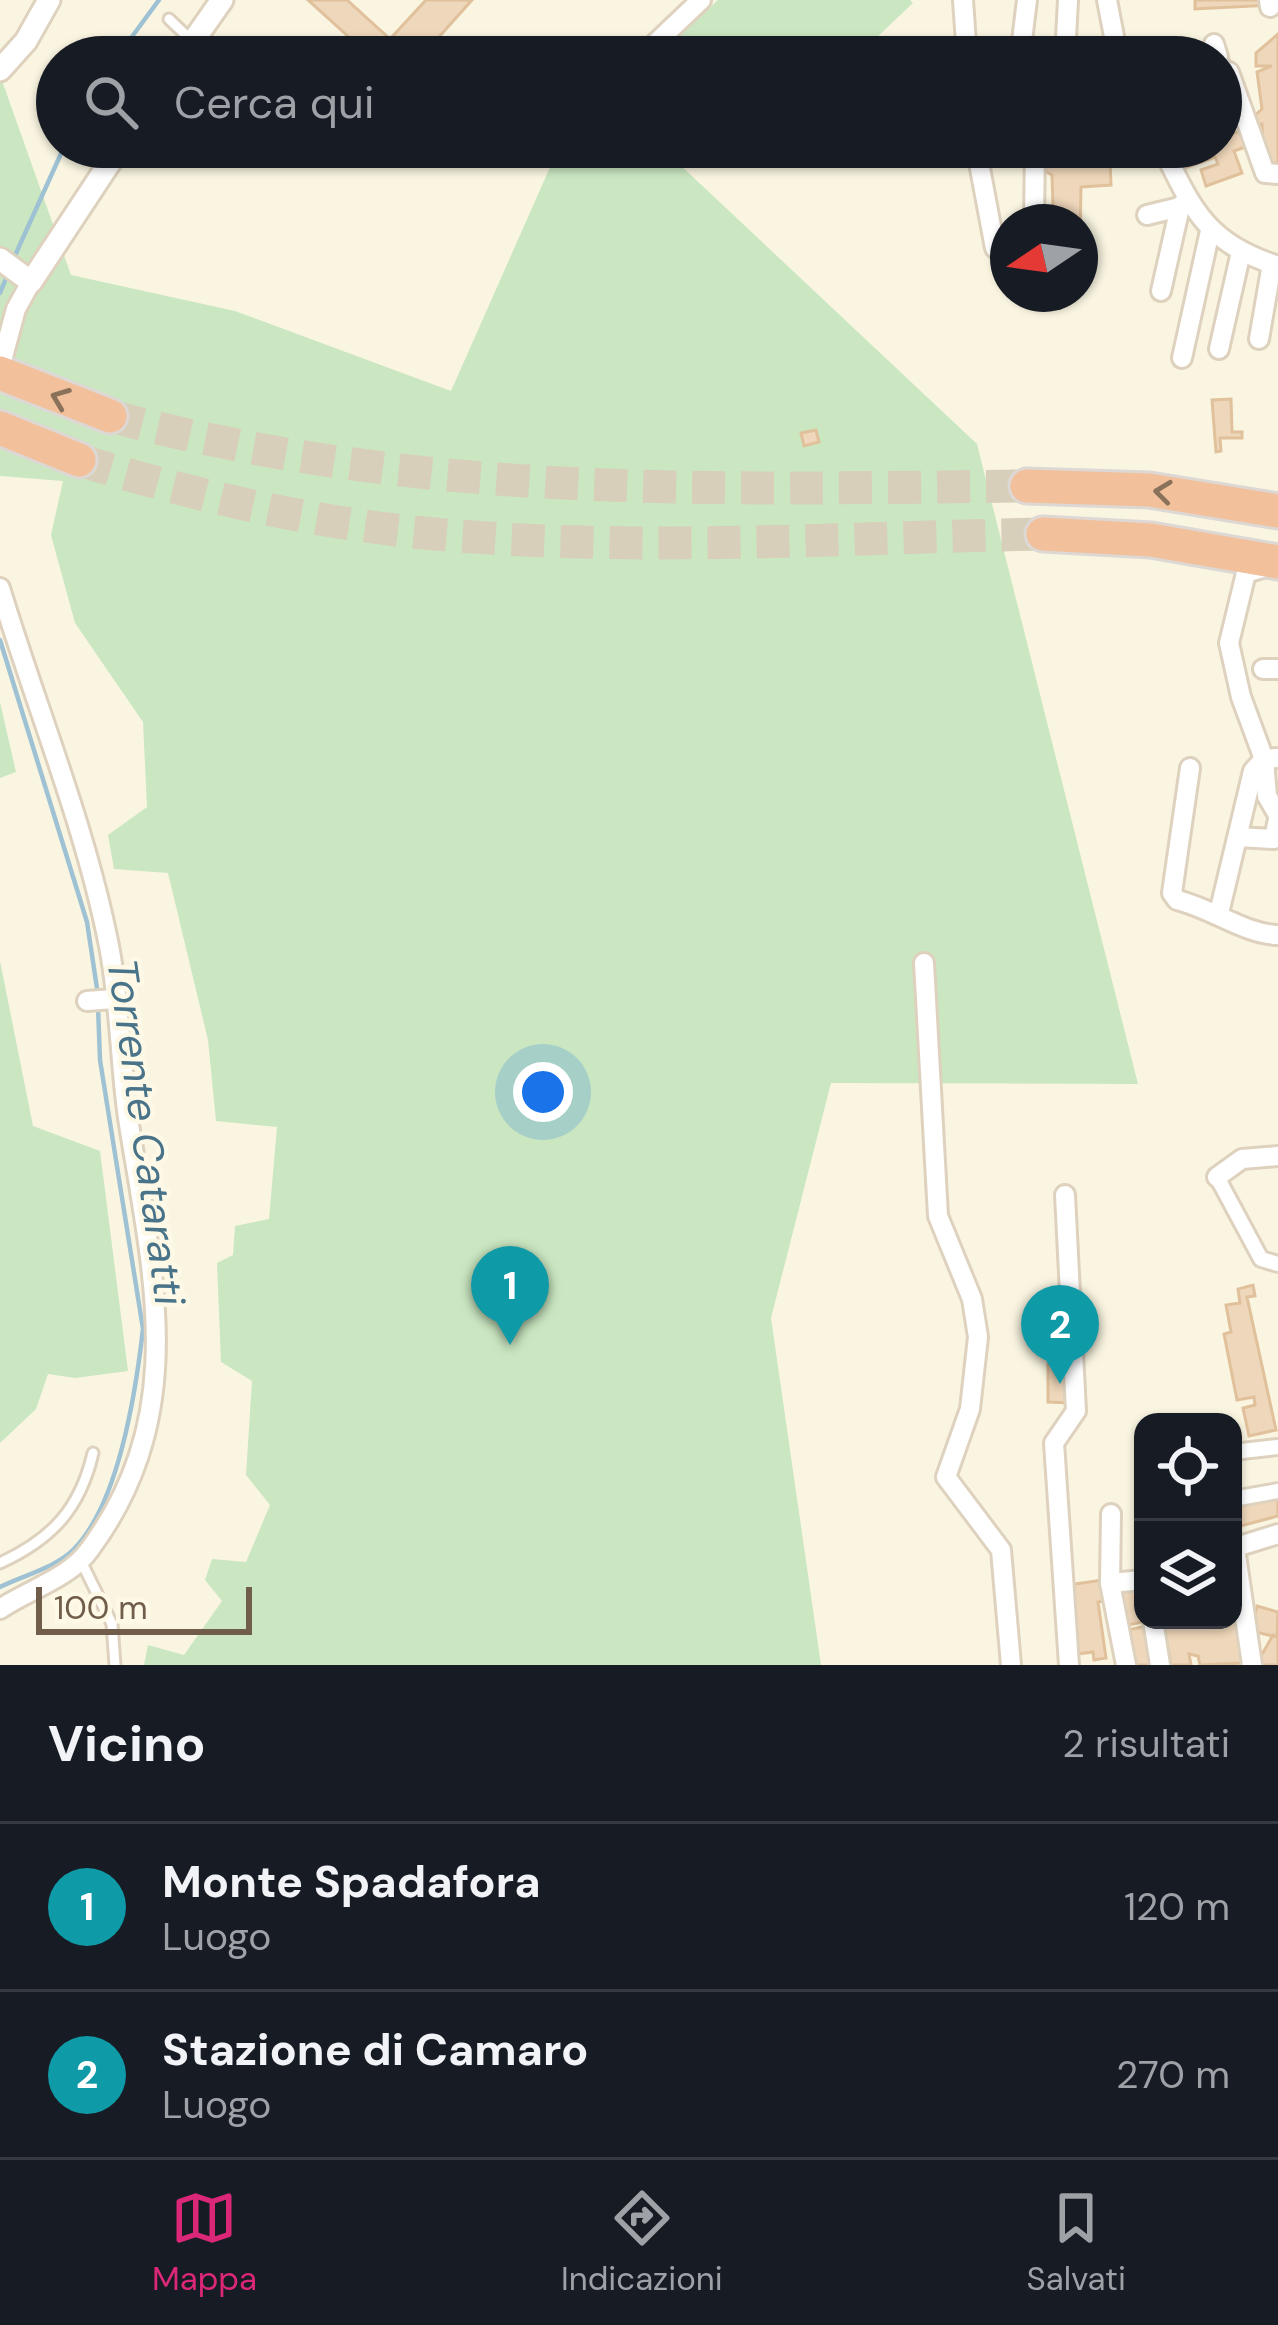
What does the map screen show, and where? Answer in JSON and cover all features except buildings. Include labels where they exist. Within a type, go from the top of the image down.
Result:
[{"type":"highway","points":[[4,373],[110,416]]},
{"type":"highway","points":[[1,428],[79,460]]},
{"type":"highway","points":[[1027,486],[1150,490],[1278,511]]},
{"type":"highway","points":[[1043,534],[1171,543],[1278,564]]},
{"type":"street","points":[[0,70],[26,41],[49,0]]},
{"type":"street","points":[[201,36],[222,0]]},
{"type":"street","points":[[663,36],[701,0]]},
{"type":"street","points":[[963,0],[967,36]]},
{"type":"street","points":[[1023,36],[1027,0]]},
{"type":"street","points":[[1066,36],[1068,0]]},
{"type":"street","points":[[1107,0],[1114,36]]},
{"type":"street","points":[[1242,104],[1272,174]]},
{"type":"street","points":[[4,373],[16,309],[16,270],[102,168]]},
{"type":"street","points":[[980,168],[990,221]]},
{"type":"street","points":[[1034,204],[1035,168]]},
{"type":"street","points":[[1170,168],[1183,203],[1210,231],[1241,252],[1275,265],[1259,338]]},
{"type":"street","points":[[1147,215],[1183,203]]},
{"type":"street","points":[[1161,292],[1183,203]]},
{"type":"street","points":[[1182,358],[1210,231]]},
{"type":"street","points":[[1219,349],[1241,252]]},
{"type":"street","points":[[1238,837],[1274,839],[1278,817],[1267,796],[1271,758],[1241,697],[1229,643],[1246,573],[1278,564]]},
{"type":"street","points":[[0,588],[110,947],[160,1341],[134,1472],[81,1561],[0,1610]]},
{"type":"street","points":[[1219,914],[1252,771],[1271,758]]},
{"type":"street","points":[[1190,768],[1172,893],[1177,900],[1262,935],[1278,935]]},
{"type":"street","points":[[924,963],[938,1216],[972,1299],[978,1337],[970,1409],[946,1477],[1000,1550],[1010,1665]]},
{"type":"street","points":[[87,1000],[113,999]]},
{"type":"street","points":[[1278,1156],[1242,1159],[1217,1177],[1261,1259],[1278,1264]]},
{"type":"street","points":[[1066,1195],[1076,1411],[1054,1443],[1069,1665]]},
{"type":"street","points":[[1242,1452],[1278,1447]]},
{"type":"street","points":[[1242,1497],[1278,1491]]},
{"type":"street","points":[[1112,1514],[1110,1583],[1126,1665]]},
{"type":"street","points":[[1242,1545],[1278,1534]]},
{"type":"street","points":[[1110,1583],[1134,1581]]},
{"type":"street","points":[[1242,1600],[1252,1665]]},
{"type":"street","points":[[1120,1634],[1137,1629]]},
{"type":"street","points":[[1155,1629],[1160,1665]]},
{"type":"lane","points":[[169,20],[182,36]]},
{"type":"lane","points":[[0,1563],[63,1523],[77,1505],[93,1453]]},
{"type":"lane","points":[[81,1561],[116,1635],[115,1665]]},
{"type":"green space","points":[[718,0],[913,3],[878,36],[680,36]]},
{"type":"green space","points":[[0,75],[71,275],[235,311],[451,391],[550,168],[683,168],[977,444],[1138,1084],[831,1083],[771,1318],[821,1665],[144,1665],[148,1645],[184,1655],[222,1601],[205,1580],[212,1559],[246,1562],[270,1505],[246,1475],[252,1381],[221,1362],[217,1263],[233,1255],[235,1226],[269,1219],[277,1127],[216,1121],[208,1040],[168,873],[114,869],[108,835],[147,807],[143,722],[75,623],[51,535],[63,481],[0,476]]},
{"type":"green space","points":[[0,702],[16,772],[0,778]]},
{"type":"green space","points":[[0,961],[33,1126],[100,1151],[128,1371],[75,1378],[48,1374],[36,1409],[0,1443]]},
{"type":"waterway","name":"Torrente Cataratti","points":[[132,36],[159,0]]},
{"type":"waterway","name":"Torrente Cataratti","points":[[13,260],[55,168]]},
{"type":"waterway","name":"Torrente Cataratti","points":[[0,293],[7,276]]},
{"type":"waterway","name":"Torrente Cataratti","points":[[0,640],[87,922],[98,995]]},
{"type":"waterway","name":"Torrente Cataratti","points":[[0,1587],[58,1561],[90,1529],[114,1475],[136,1383],[143,1329],[100,1060],[98,1007]]},
{"type":"tunnel","points":[[110,416],[226,443],[454,475],[679,487],[1027,486]]},
{"type":"tunnel","points":[[79,460],[255,506],[434,534],[662,543],[1043,534]]},
{"type":"place","name":"Monte Spadafora","points":[[510,1345]]},
{"type":"place","name":"Stazione di Camaro","points":[[1060,1384]]}]
